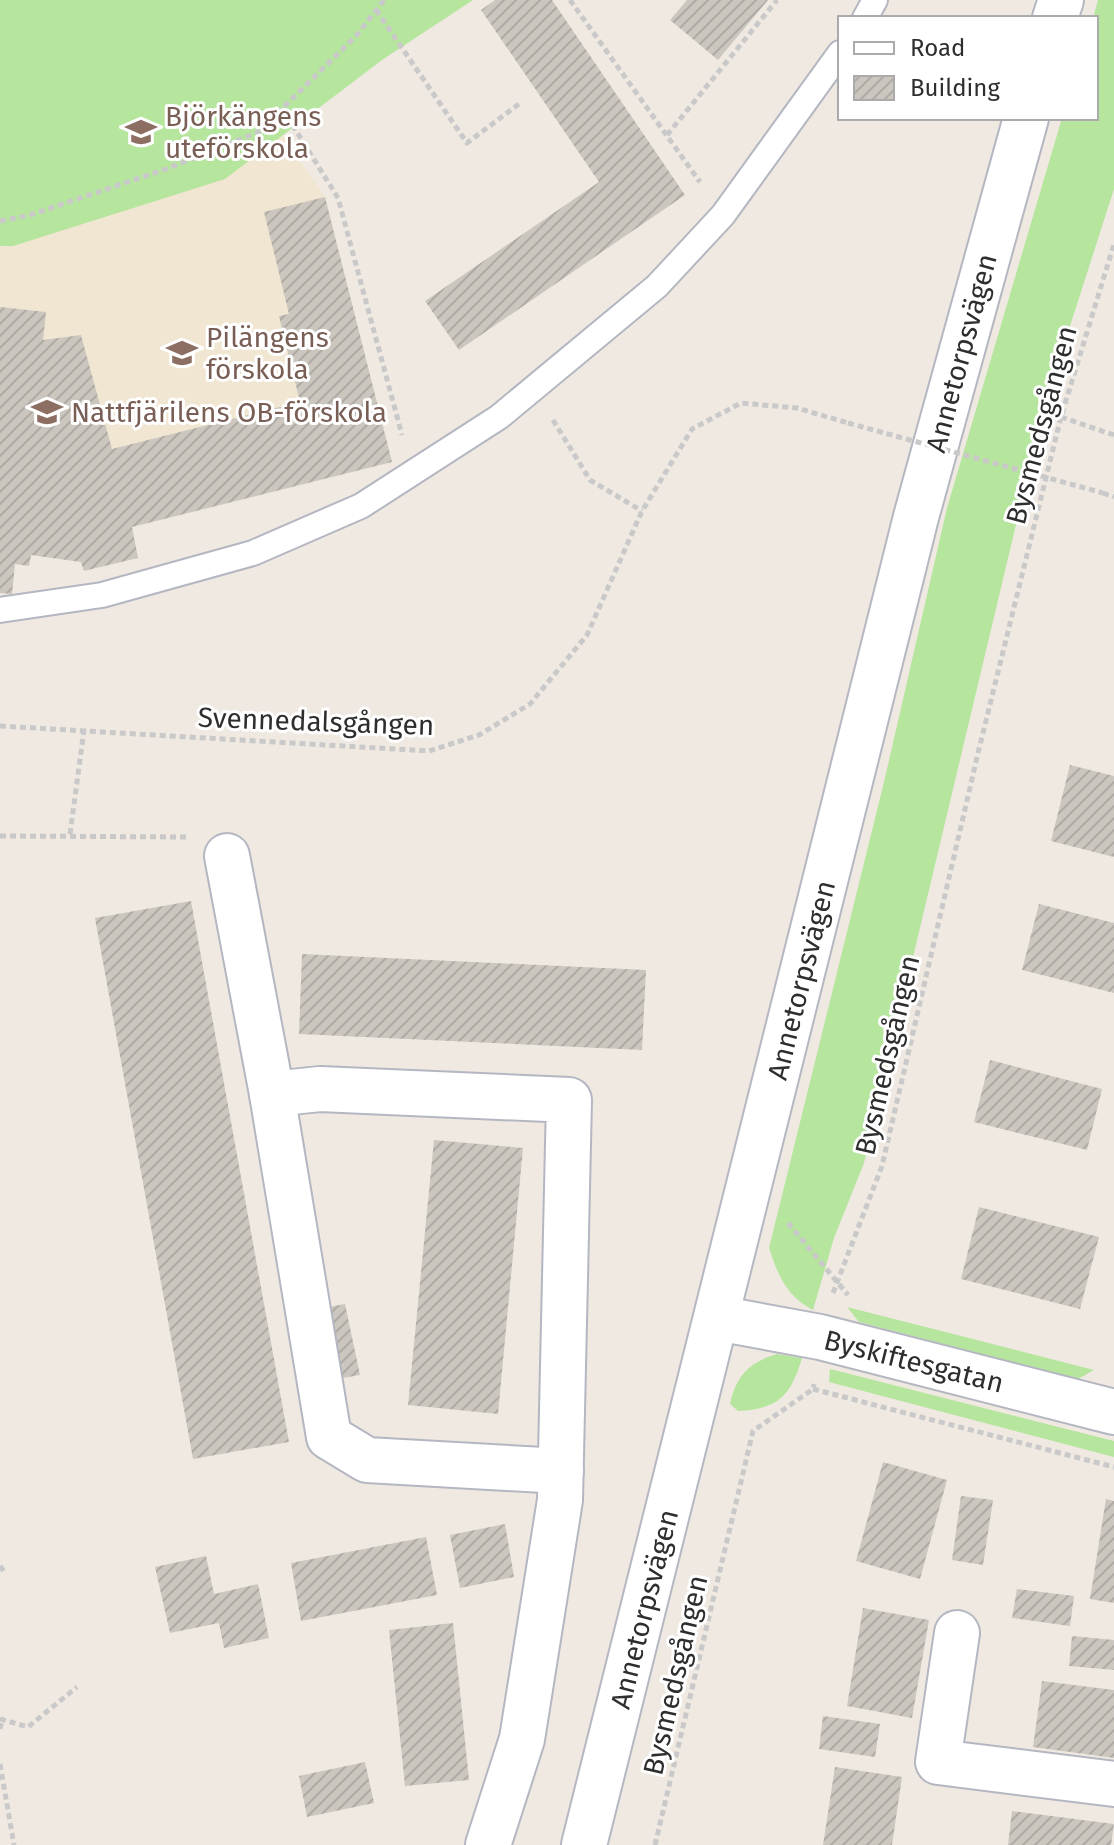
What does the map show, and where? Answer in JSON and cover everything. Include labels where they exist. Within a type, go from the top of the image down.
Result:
[{"type":"street","name":"Annetorpsvägen","points":[[584,1845],[916,517],[1025,120]]},
{"type":"street","points":[[227,856],[272,1094],[329,1437],[367,1460],[561,1471]]},
{"type":"street","points":[[272,1094],[320,1089],[569,1100],[561,1471],[543,1619],[522,1739],[488,1845]]},
{"type":"street","name":"Byskiftesgatan","points":[[717,1318],[820,1337],[1112,1404]]},
{"type":"street","points":[[957,1633],[938,1762],[1114,1784]]},
{"type":"lane","points":[[0,610],[102,595],[253,553],[361,506],[499,417],[657,286],[723,215],[838,56]]},
{"type":"path","points":[[0,221],[30,215],[179,164],[258,132],[356,36],[384,0]]},
{"type":"path","points":[[570,0],[723,215]]},
{"type":"path","points":[[667,135],[777,0]]},
{"type":"path","points":[[376,10],[467,143],[519,104]]},
{"type":"path","points":[[282,108],[338,198],[412,473]]},
{"type":"path","name":"Bysmedsgången","points":[[655,1845],[753,1431],[813,1389],[820,1337],[837,1279],[882,1166],[978,753],[1061,417],[1114,244]]},
{"type":"path","points":[[533,389],[590,480],[642,511]]},
{"type":"path","name":"Svennedalsgången","points":[[0,726],[429,751],[479,735],[530,704],[587,635],[642,511],[692,429],[741,403],[797,408],[1114,497]]},
{"type":"path","points":[[1061,417],[1114,435]]},
{"type":"path","points":[[70,834],[84,730]]},
{"type":"path","points":[[0,836],[207,837],[227,856]]},
{"type":"path","points":[[786,1220],[851,1299]]},
{"type":"path","points":[[813,1389],[1114,1467]]},
{"type":"path","points":[[0,1566],[6,1574]]},
{"type":"path","points":[[0,1729],[1,1720],[28,1727],[77,1687]]},
{"type":"path","points":[[0,1764],[14,1845]]},
{"type":"shaded area","name":"Pilängens förskola","points":[[0,0],[257,99],[325,197],[392,462],[132,527],[138,558],[84,571],[81,562],[31,555],[29,566],[15,564],[12,594],[0,593]]},
{"type":"green space","name":"Björkängens uteförskola","points":[[0,0],[473,0],[382,60],[225,179],[13,246],[0,246]]},
{"type":"green space","points":[[1098,0],[1114,0],[1114,189],[1044,407],[864,1163],[834,1238],[813,1310],[796,1298],[784,1284],[769,1248],[884,782],[947,508],[1061,120],[1098,120],[1098,16],[1094,16]]},
{"type":"green space","points":[[847,1307],[1094,1370],[1078,1379],[859,1322]]},
{"type":"green space","points":[[777,1354],[802,1358],[788,1391],[764,1407],[738,1411],[730,1404],[740,1378],[751,1366]]},
{"type":"green space","points":[[830,1369],[1114,1441],[1114,1457],[829,1382]]},
{"type":"building","points":[[495,0],[552,0],[685,195],[459,350],[425,301],[599,182],[481,10]]},
{"type":"building","points":[[687,0],[768,0],[718,60],[670,20]]},
{"type":"building","points":[[325,197],[392,462],[132,527],[138,558],[84,571],[81,562],[31,555],[29,566],[15,564],[12,594],[0,593],[0,307],[46,312],[43,340],[81,335],[112,449],[300,402],[279,316],[289,314],[264,212]]},
{"type":"building","points":[[1070,765],[1114,776],[1114,857],[1051,841]]},
{"type":"building","points":[[191,901],[289,1442],[193,1459],[95,918]]},
{"type":"building","points":[[1039,904],[1114,923],[1114,993],[1022,970]]},
{"type":"building","points":[[302,954],[646,970],[642,1050],[299,1034]]},
{"type":"building","points":[[990,1060],[1102,1089],[1087,1150],[974,1122]]},
{"type":"building","points":[[434,1140],[523,1148],[498,1414],[408,1405]]},
{"type":"building","points":[[979,1207],[1099,1237],[1080,1309],[961,1279]]},
{"type":"building","points":[[345,1304],[360,1375],[337,1379],[323,1308]]},
{"type":"building","points":[[883,1462],[947,1480],[920,1579],[856,1561]]},
{"type":"building","points":[[961,1496],[993,1500],[983,1565],[952,1560]]},
{"type":"building","points":[[1106,1499],[1114,1501],[1114,1603],[1090,1599]]},
{"type":"building","points":[[505,1524],[514,1577],[460,1588],[450,1535]]},
{"type":"building","points":[[426,1537],[437,1595],[301,1621],[291,1563]]},
{"type":"building","points":[[206,1556],[214,1594],[258,1584],[269,1638],[224,1648],[219,1623],[170,1633],[155,1567]]},
{"type":"building","points":[[1017,1589],[1074,1596],[1070,1626],[1012,1618]]},
{"type":"building","points":[[863,1608],[929,1620],[912,1718],[847,1706]]},
{"type":"building","points":[[453,1623],[469,1780],[405,1786],[389,1630]]},
{"type":"building","points":[[1072,1636],[1114,1640],[1114,1670],[1069,1666]]},
{"type":"building","points":[[1042,1681],[1114,1690],[1114,1758],[1033,1747]]},
{"type":"building","points":[[823,1716],[880,1724],[875,1757],[819,1749]]},
{"type":"building","points":[[365,1762],[374,1803],[307,1817],[299,1776]]},
{"type":"building","points":[[835,1767],[902,1777],[892,1845],[823,1845]]},
{"type":"building","points":[[1012,1811],[1114,1824],[1111,1845],[1008,1845]]},
{"type":"place","name":"Björkängens uteförskola","points":[[141,132]]},
{"type":"place","name":"Pilängens förskola","points":[[182,353]]},
{"type":"place","name":"Nattfjärilens OB-förskola","points":[[47,412]]}]
